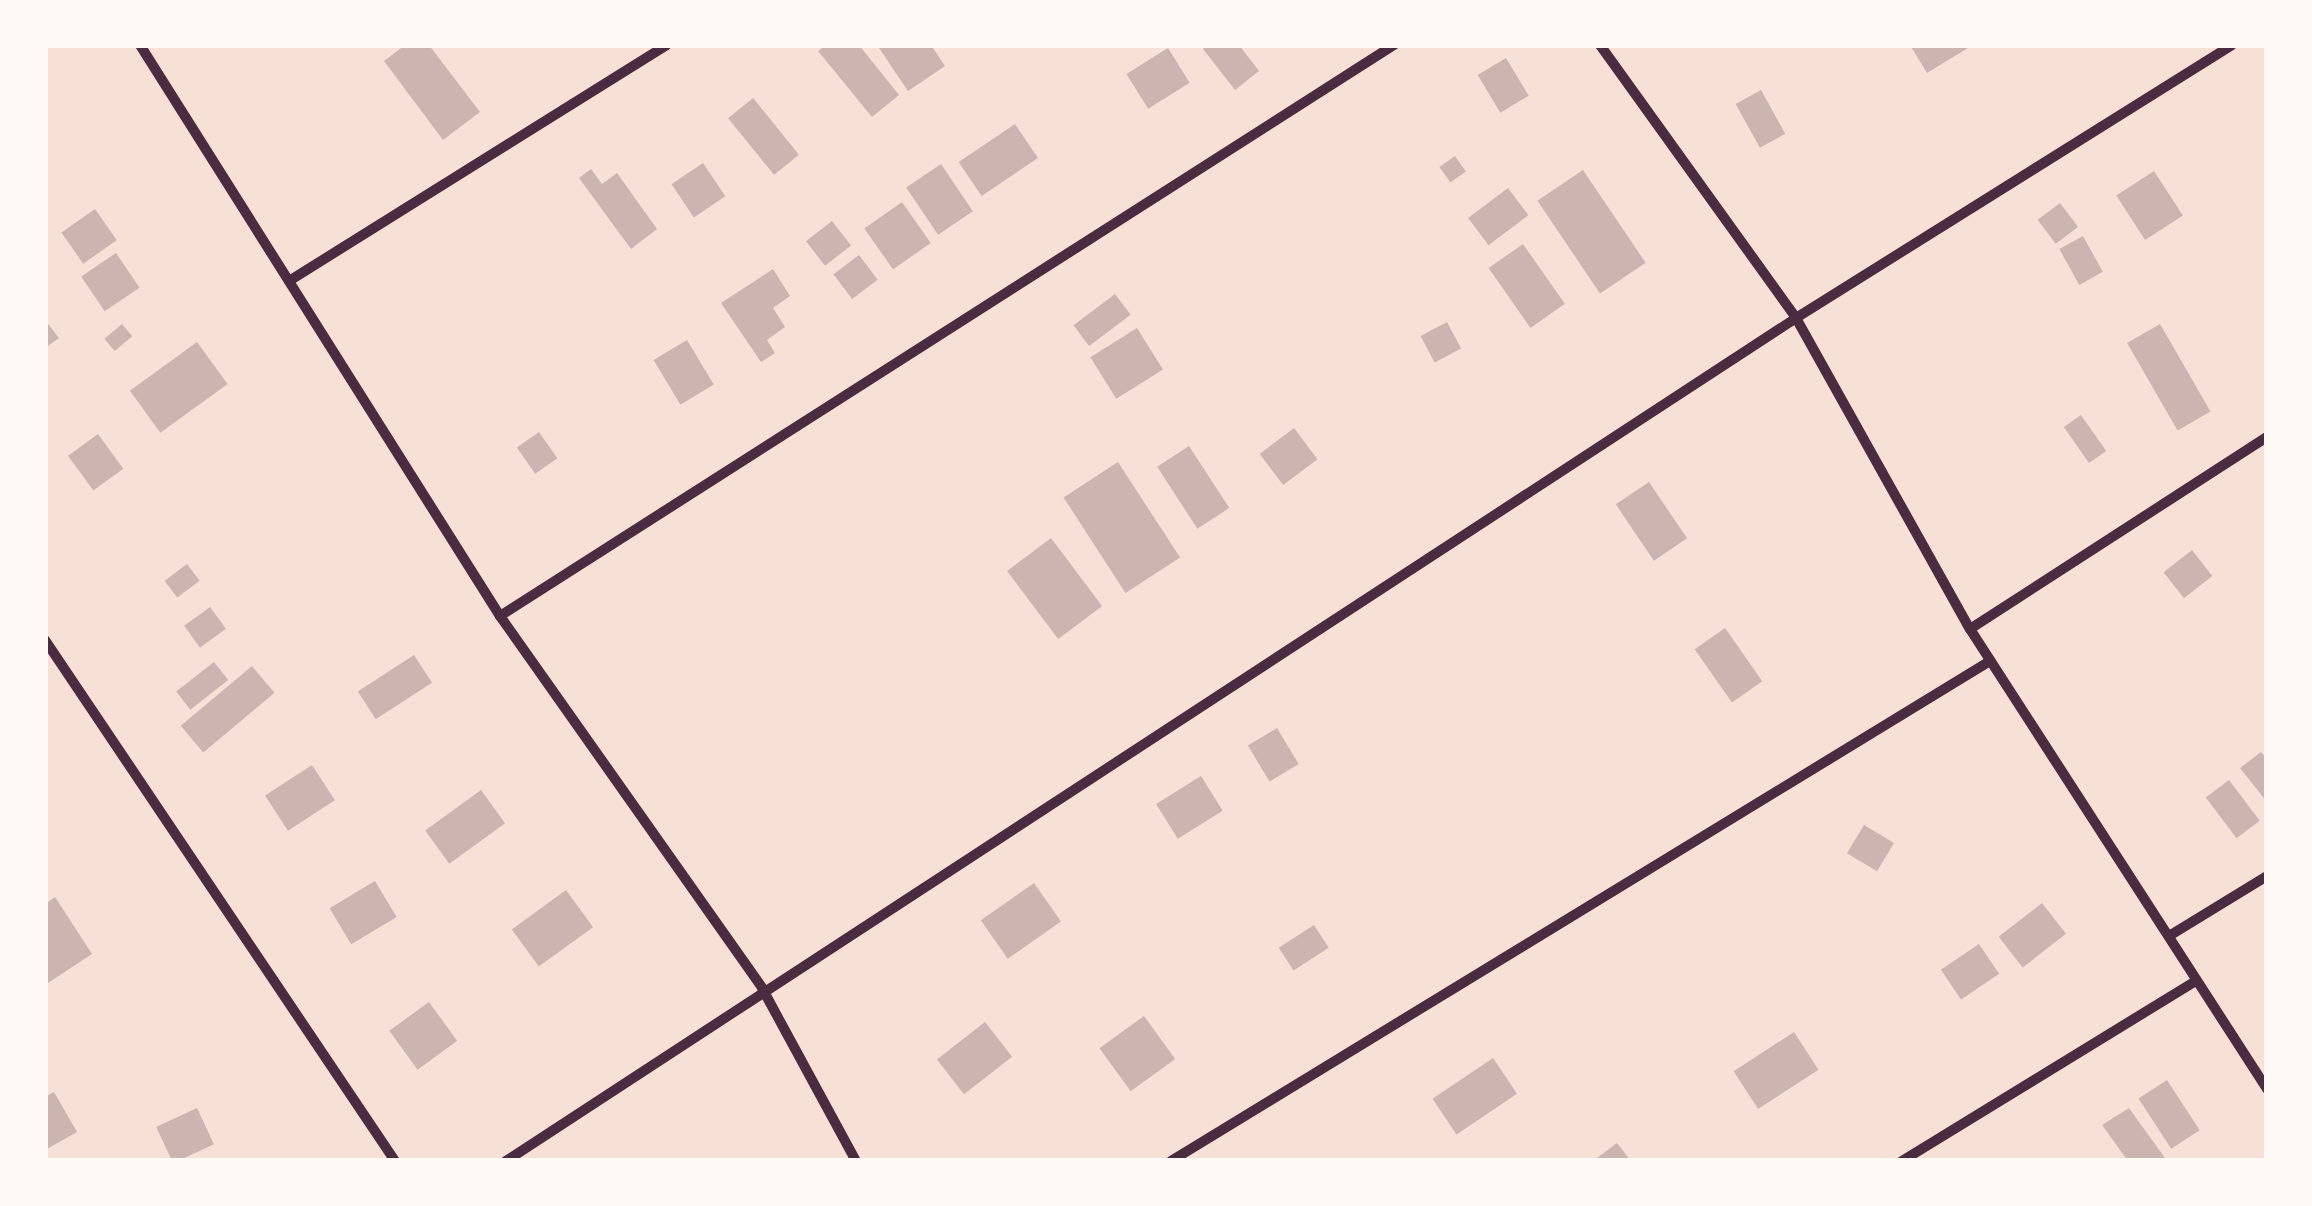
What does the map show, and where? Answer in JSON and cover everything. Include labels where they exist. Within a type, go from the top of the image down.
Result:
[{"type":"street","points":[[140,45],[500,616],[762,988],[856,1161]]},
{"type":"street","points":[[289,281],[666,45]]},
{"type":"street","points":[[500,616],[1394,45]]},
{"type":"street","points":[[1600,45],[1796,318],[1970,629],[2267,1088]]},
{"type":"street","points":[[506,1161],[762,988],[1796,318],[2232,45]]},
{"type":"street","points":[[1970,629],[2267,437]]},
{"type":"street","points":[[45,640],[395,1161]]},
{"type":"street","points":[[1170,1161],[1990,660]]},
{"type":"street","points":[[2169,936],[2267,876]]},
{"type":"street","points":[[1902,1161],[2196,980]]},
{"type":"building","points":[[405,45],[429,45],[480,112],[443,140],[384,61]]},
{"type":"building","points":[[826,45],[859,45],[899,95],[872,117],[818,51]]},
{"type":"building","points":[[877,45],[931,45],[945,66],[908,91]]},
{"type":"building","points":[[1208,45],[1239,45],[1259,71],[1235,90],[1203,49]]},
{"type":"building","points":[[1910,45],[1973,45],[1927,73]]},
{"type":"building","points":[[1168,48],[1190,83],[1148,109],[1126,74]]},
{"type":"building","points":[[1506,58],[1529,96],[1500,113],[1478,75]]},
{"type":"building","points":[[1761,90],[1785,134],[1760,148],[1736,104]]},
{"type":"building","points":[[753,98],[799,155],[774,175],[728,118]]},
{"type":"building","points":[[1015,124],[1038,158],[982,196],[959,162]]},
{"type":"building","points":[[1455,156],[1466,172],[1450,182],[1439,167]]},
{"type":"building","points":[[703,163],[725,196],[694,217],[671,184]]},
{"type":"building","points":[[941,164],[973,211],[938,235],[906,187]]},
{"type":"building","points":[[591,169],[602,184],[617,173],[657,229],[631,249],[579,178]]},
{"type":"building","points":[[1583,170],[1646,263],[1600,294],[1537,201]]},
{"type":"building","points":[[2154,171],[2183,215],[2145,240],[2116,196]]},
{"type":"building","points":[[1508,188],[1528,215],[1489,245],[1468,218]]},
{"type":"building","points":[[902,202],[931,243],[893,269],[864,228]]},
{"type":"building","points":[[2060,203],[2078,227],[2056,244],[2038,220]]},
{"type":"building","points":[[95,209],[117,240],[83,264],[61,233]]},
{"type":"building","points":[[832,221],[851,245],[825,266],[806,241]]},
{"type":"building","points":[[2083,236],[2103,272],[2079,285],[2059,249]]},
{"type":"building","points":[[1523,244],[1565,304],[1530,328],[1489,268]]},
{"type":"building","points":[[116,253],[139,288],[105,311],[81,276]]},
{"type":"building","points":[[859,255],[878,280],[852,299],[833,274]]},
{"type":"building","points":[[773,269],[790,296],[773,308],[785,327],[767,340],[775,353],[761,362],[721,303]]},
{"type":"building","points":[[1115,294],[1131,315],[1089,346],[1073,325]]},
{"type":"building","points":[[45,320],[59,338],[45,348]]},
{"type":"building","points":[[1447,322],[1461,348],[1435,363],[1421,336]]},
{"type":"building","points":[[122,324],[132,336],[115,351],[104,339]]},
{"type":"building","points":[[2160,324],[2210,411],[2178,430],[2127,343]]},
{"type":"building","points":[[1137,328],[1163,370],[1116,399],[1090,357]]},
{"type":"building","points":[[687,340],[714,385],[680,405],[654,360]]},
{"type":"building","points":[[197,342],[228,384],[160,433],[130,391]]},
{"type":"building","points":[[2081,415],[2106,451],[2089,463],[2064,427]]},
{"type":"building","points":[[1294,428],[1317,459],[1283,485],[1260,454]]},
{"type":"building","points":[[539,432],[557,458],[535,474],[517,447]]},
{"type":"building","points":[[98,434],[123,469],[93,491],[68,456]]},
{"type":"building","points":[[1189,446],[1229,508],[1197,529],[1157,467]]},
{"type":"building","points":[[1118,462],[1180,558],[1126,593],[1063,497]]},
{"type":"building","points":[[1649,482],[1687,538],[1654,561],[1616,504]]},
{"type":"building","points":[[1051,538],[1102,606],[1058,639],[1007,571]]},
{"type":"building","points":[[2192,550],[2212,576],[2184,598],[2164,572]]},
{"type":"building","points":[[187,564],[200,581],[177,598],[165,581]]},
{"type":"building","points":[[210,607],[226,629],[200,648],[184,626]]},
{"type":"building","points":[[1725,628],[1762,681],[1732,702],[1695,649]]},
{"type":"building","points":[[414,655],[432,683],[376,719],[358,691]]},
{"type":"building","points":[[214,662],[228,680],[190,710],[176,692]]},
{"type":"building","points":[[252,666],[274,693],[203,753],[181,726]]},
{"type":"building","points":[[1277,728],[1299,764],[1269,782],[1248,746]]},
{"type":"building","points":[[2261,752],[2267,759],[2267,802],[2240,768]]},
{"type":"building","points":[[312,765],[335,800],[288,831],[265,795]]},
{"type":"building","points":[[1201,776],[1223,811],[1178,839],[1156,804]]},
{"type":"building","points":[[2229,780],[2260,821],[2237,838],[2206,797]]},
{"type":"building","points":[[481,790],[505,823],[449,864],[425,831]]},
{"type":"building","points":[[1864,825],[1894,843],[1877,871],[1847,853]]},
{"type":"building","points":[[375,881],[397,917],[351,944],[330,908]]},
{"type":"building","points":[[1034,883],[1061,922],[1008,959],[981,920]]},
{"type":"building","points":[[566,890],[593,927],[539,967],[512,929]]},
{"type":"building","points":[[55,897],[92,954],[45,985],[45,904]]},
{"type":"building","points":[[2042,903],[2066,934],[2023,968],[1999,937]]},
{"type":"building","points":[[1314,925],[1329,948],[1293,971],[1279,948]]},
{"type":"building","points":[[1979,944],[1999,974],[1961,1000],[1941,970]]},
{"type":"building","points":[[429,1002],[457,1041],[418,1070],[389,1031]]},
{"type":"building","points":[[1144,1016],[1175,1059],[1131,1091],[1100,1048]]},
{"type":"building","points":[[985,1022],[1012,1057],[964,1094],[937,1060]]},
{"type":"building","points":[[1794,1032],[1819,1070],[1758,1109],[1734,1071]]},
{"type":"building","points":[[1493,1058],[1517,1094],[1457,1134],[1432,1099]]},
{"type":"building","points":[[2167,1080],[2200,1130],[2171,1149],[2138,1099]]},
{"type":"building","points":[[54,1092],[77,1132],[45,1150],[45,1097]]},
{"type":"building","points":[[197,1108],[214,1144],[172,1161],[156,1127]]},
{"type":"building","points":[[2129,1108],[2165,1158],[2128,1161],[2102,1125]]},
{"type":"building","points":[[1617,1143],[1631,1161],[1593,1161]]}]
